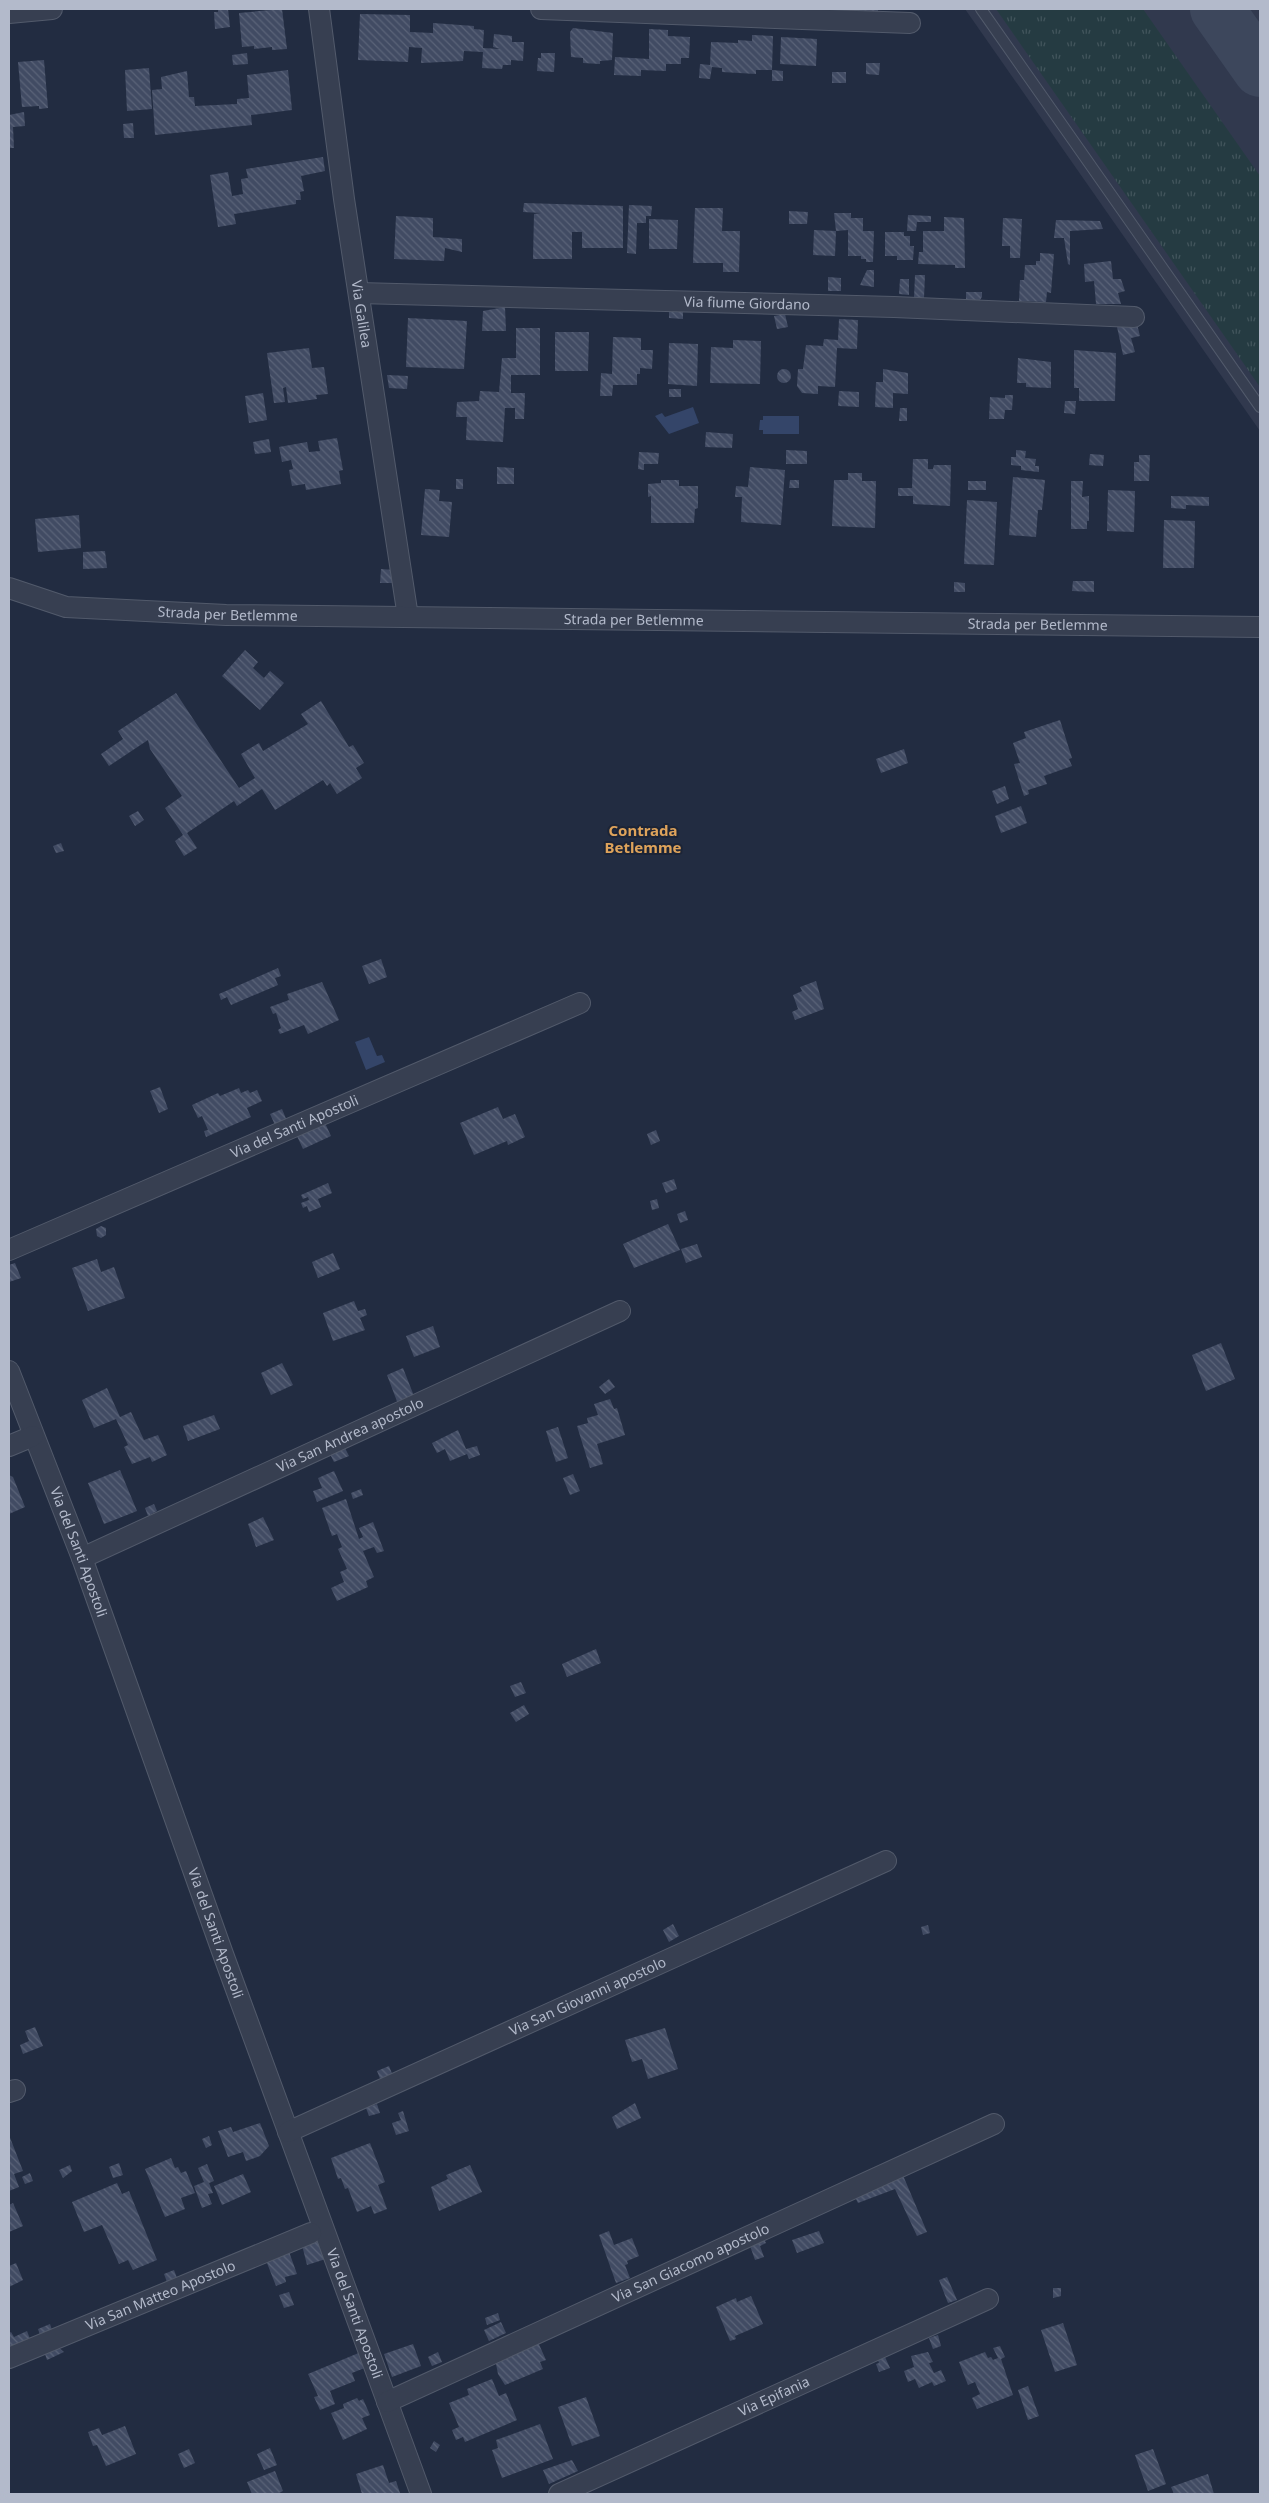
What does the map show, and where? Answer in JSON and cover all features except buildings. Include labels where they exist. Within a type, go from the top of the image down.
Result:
[{"type":"street","points":[[9,13],[52,9]]},
{"type":"street","name":"Via Galilea","points":[[319,9],[359,293],[408,617]]},
{"type":"street","points":[[541,9],[910,23]]},
{"type":"street","name":"Via fiume Giordano","points":[[359,293],[894,307],[1134,317]]},
{"type":"street","name":"Strada per Betlemme","points":[[9,588],[66,607],[226,615],[1254,627]]},
{"type":"street","name":"Via del Santi Apostoli","points":[[9,1250],[580,1003]]},
{"type":"street","name":"Via San Andrea apostolo","points":[[82,1558],[620,1311]]},
{"type":"street","name":"Via del Santi Apostoli","points":[[9,1371],[32,1436],[82,1558],[288,2132],[422,2494]]},
{"type":"street","points":[[9,1446],[32,1436]]},
{"type":"street","name":"Via San Giovanni apostolo","points":[[288,2132],[886,1861]]},
{"type":"street","name":"Via San Giacomo apostolo","points":[[387,2402],[994,2124]]},
{"type":"street","name":"Via San Matteo Apostolo","points":[[9,2358],[311,2233]]},
{"type":"street","name":"Via Epifania","points":[[559,2494],[988,2299]]},
{"type":"lane","points":[[981,9],[1260,407]]},
{"type":"shaded area","points":[[965,9],[1260,9],[1260,431],[1113,221]]},
{"type":"shaded area","points":[[693,407],[699,423],[669,434],[655,416],[662,413],[665,417]]},
{"type":"shaded area","points":[[763,416],[799,416],[799,434],[763,434],[763,430],[759,430],[760,420],[763,420]]},
{"type":"shaded area","points":[[369,1037],[377,1056],[382,1055],[385,1062],[366,1070],[355,1042]]},
{"type":"green space","points":[[996,9],[1143,9],[1260,176],[1260,387]]},
{"type":"taxiway","points":[[1217,9],[1260,70]]},
{"type":"district","name":"Contrada Betlemme","points":[[643,840]]}]
